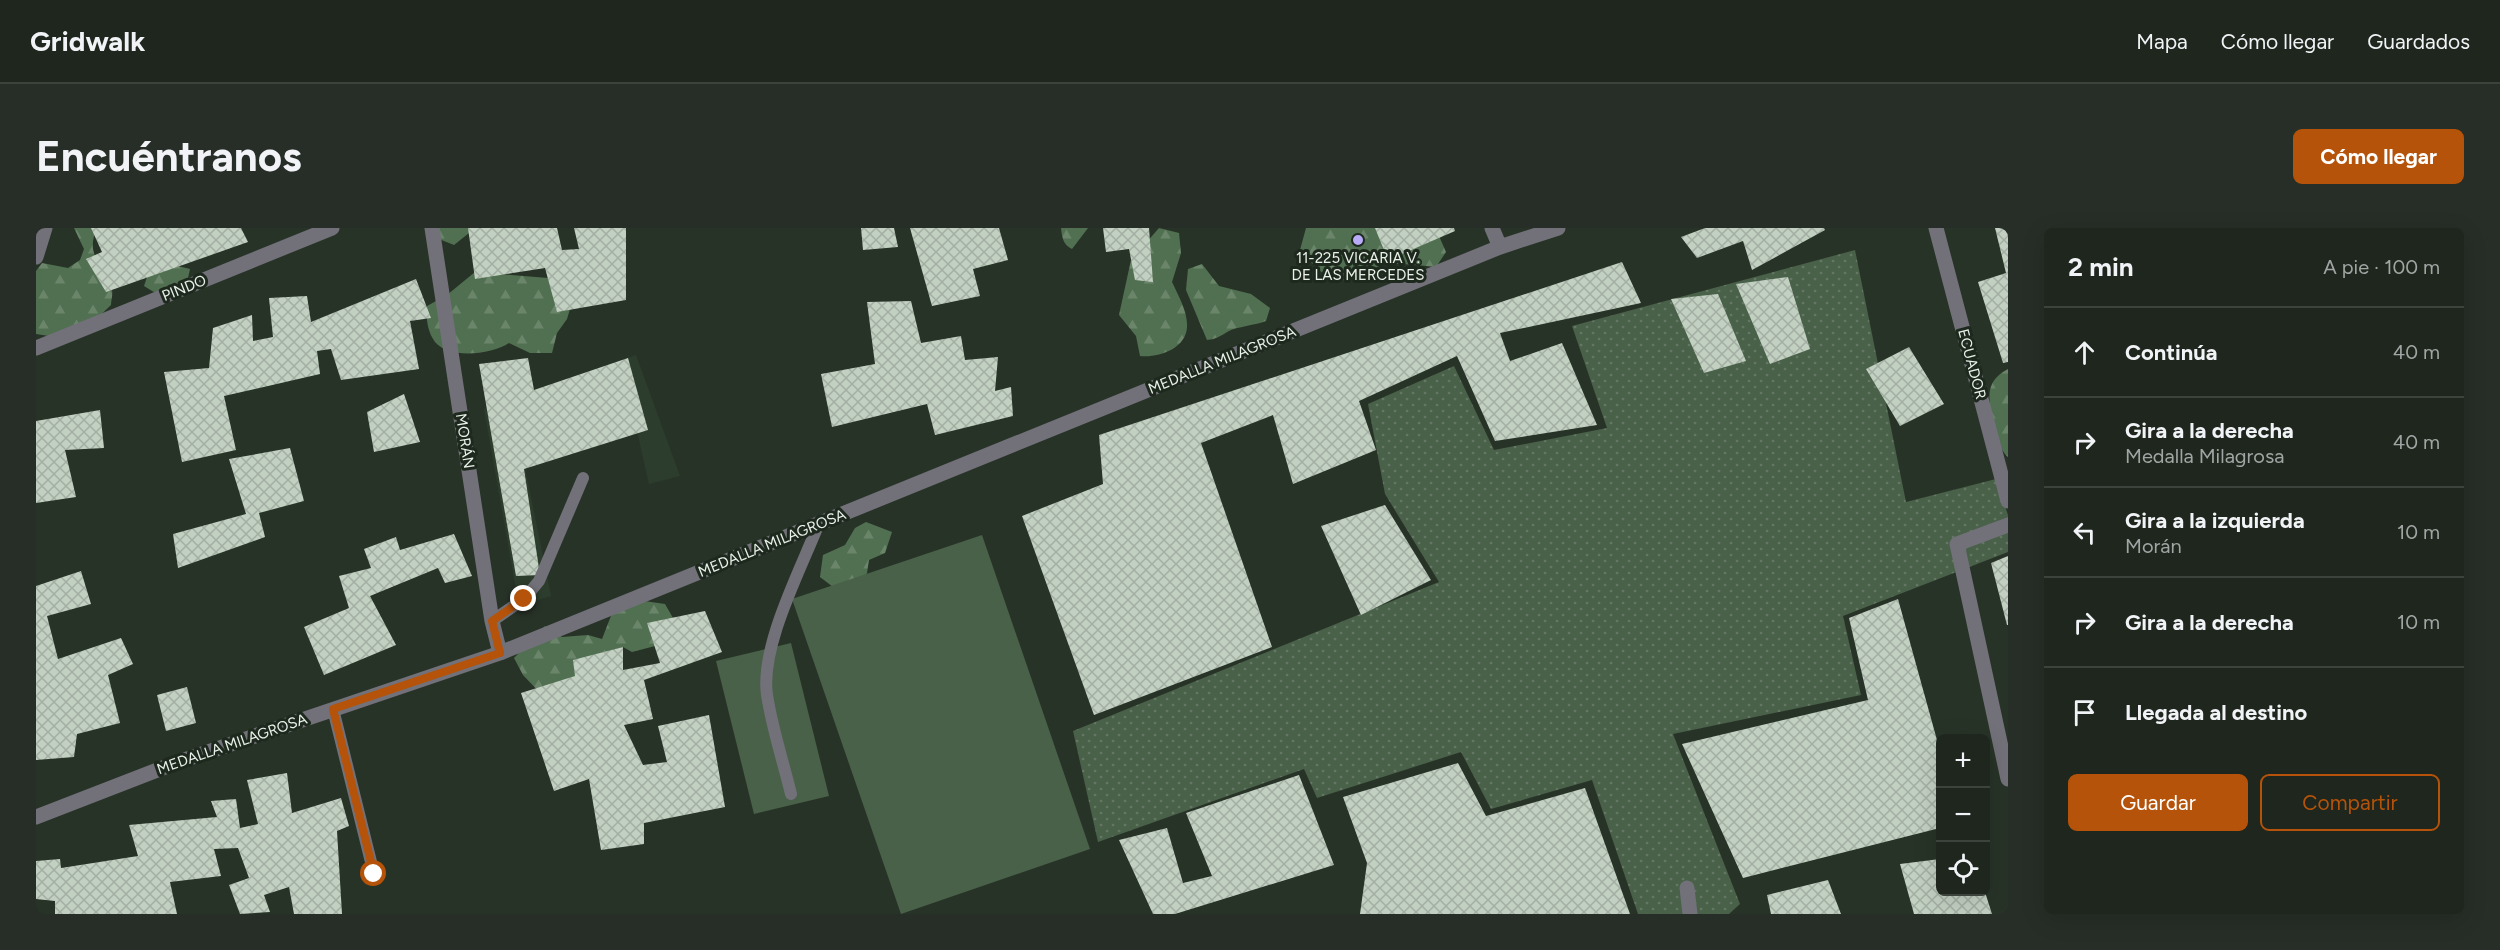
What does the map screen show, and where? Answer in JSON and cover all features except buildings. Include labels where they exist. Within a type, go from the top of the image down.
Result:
[{"type":"street","points":[[36,257],[45,228]]},
{"type":"street","name":"PINDO","points":[[36,348],[332,228]]},
{"type":"street","name":"MORÁN","points":[[432,228],[492,621],[500,653]]},
{"type":"street","points":[[1492,228],[1500,247]]},
{"type":"street","name":"MEDALLA MILAGROSA","points":[[36,817],[178,762],[500,653],[1500,247],[1558,228]]},
{"type":"street","name":"ECUADOR","points":[[1936,228],[2008,501]]},
{"type":"street","points":[[2008,525],[1958,544],[2008,779]]},
{"type":"street","points":[[1687,888],[1690,914]]},
{"type":"lane","points":[[492,621],[524,599],[539,581],[583,478]]},
{"type":"lane","points":[[792,794],[766,693],[769,660],[773,638],[819,523]]},
{"type":"lane","points":[[333,709],[374,874]]},
{"type":"shaded area","points":[[1855,250],[1906,502],[1996,479],[2008,515],[2008,552],[1843,616],[1861,695],[1673,734],[1740,904],[1729,914],[1638,914],[1592,780],[1491,809],[1461,752],[1317,798],[1304,769],[1098,842],[1073,731],[1439,582],[1385,494],[1368,404],[1454,366],[1494,450],[1607,428],[1572,326]]},
{"type":"shaded area","points":[[636,355],[680,476],[649,484],[637,431],[525,468],[551,596],[519,606],[484,409]]},
{"type":"shaded area","points":[[982,535],[1090,849],[901,914],[792,599]]},
{"type":"shaded area","points":[[791,643],[829,796],[754,814],[716,661]]},
{"type":"green space","points":[[74,228],[97,228],[93,247],[110,281],[111,305],[88,327],[49,336],[36,334],[36,271],[42,263],[68,268],[80,260],[84,249]]},
{"type":"green space","points":[[426,228],[470,228],[469,233],[454,245],[434,237]]},
{"type":"green space","points":[[1061,228],[1088,228],[1072,249],[1065,243]]},
{"type":"green space","points":[[1159,228],[1179,233],[1181,253],[1172,282],[1184,310],[1187,327],[1182,341],[1170,350],[1163,354],[1140,356],[1136,336],[1119,315],[1131,260]]},
{"type":"green space","points":[[1306,228],[1417,228],[1439,236],[1446,252],[1436,267],[1389,264],[1350,279],[1335,279],[1322,272],[1300,250]]},
{"type":"green space","points":[[161,262],[190,269],[188,278],[162,297],[144,286],[147,277]]},
{"type":"green space","points":[[1202,264],[1219,286],[1251,294],[1270,308],[1266,321],[1232,330],[1207,340],[1186,290],[1188,269]]},
{"type":"green space","points":[[475,272],[548,278],[551,288],[570,309],[567,319],[557,333],[552,353],[530,353],[509,343],[492,350],[461,353],[442,348],[435,342],[428,324],[427,306],[447,295]]},
{"type":"green space","points":[[2008,369],[2008,457],[1996,435],[1989,397],[1994,380]]},
{"type":"green space","points":[[866,522],[892,532],[885,553],[869,560],[867,573],[859,585],[837,590],[820,577],[823,555],[845,545],[855,528]]},
{"type":"green space","points":[[644,601],[665,604],[673,618],[655,646],[632,652],[623,647],[594,655],[575,676],[543,696],[523,675],[514,658],[545,626],[562,637],[588,635],[602,639],[616,603]]},
{"type":"place","name":"11-225 VICARIA V. DE LAS MERCEDES","points":[[1358,240]]},
{"type":"route","points":[[374,874],[333,709],[500,653],[492,621],[524,599]]}]
